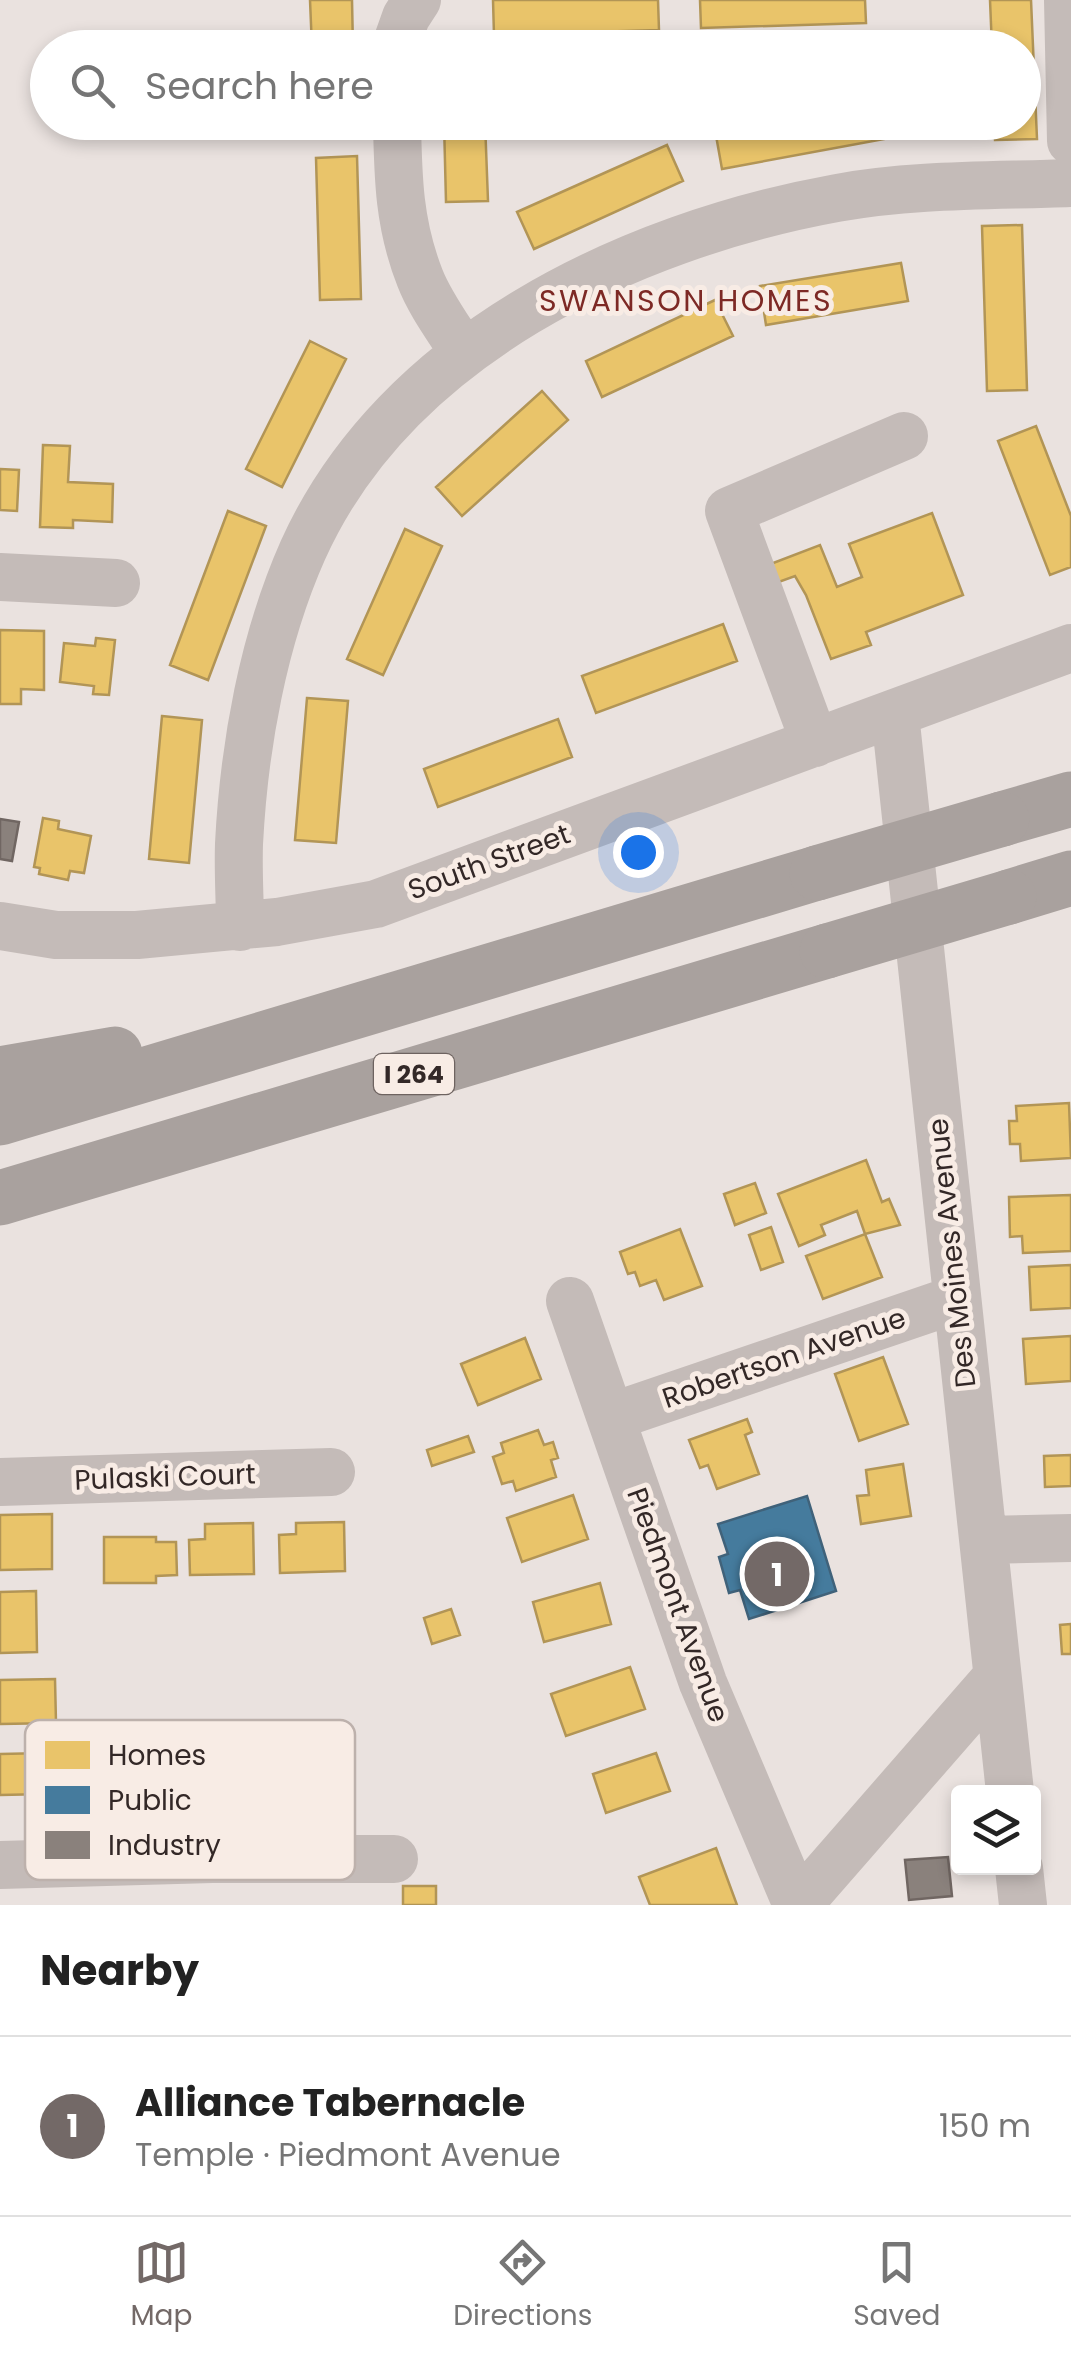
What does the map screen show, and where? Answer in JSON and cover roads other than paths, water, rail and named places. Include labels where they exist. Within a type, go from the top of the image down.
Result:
[{"type":"highway","points":[[0,1118],[1071,799]]},
{"type":"highway","name":"I 264","points":[[0,1198],[1071,878]]},
{"type":"highway","points":[[0,1074],[335,1018]]},
{"type":"street","points":[[401,30],[417,0]]},
{"type":"street","points":[[1068,0],[1071,141]]},
{"type":"street","points":[[397,140],[404,234],[421,282],[464,353]]},
{"type":"street","points":[[240,927],[239,847],[245,767],[259,688],[281,610],[303,550],[328,504],[364,451],[407,402],[464,353],[508,322],[608,269],[683,237],[762,213],[842,197],[922,188],[1071,183]]},
{"type":"street","points":[[815,743],[730,512],[904,436]]},
{"type":"street","points":[[0,577],[116,583]]},
{"type":"street","name":"South Street","points":[[0,926],[56,935],[137,935],[240,927],[376,904],[1071,648]]},
{"type":"street","name":"Des Moines Avenue","points":[[895,714],[1009,1785]]},
{"type":"street","name":"Robertson Avenue","points":[[610,1417],[956,1299]]},
{"type":"street","name":"Piedmont Avenue","points":[[570,1301],[703,1683],[798,1905]]},
{"type":"street","name":"Pulaski Court","points":[[0,1482],[330,1472]]},
{"type":"street","points":[[983,1540],[1071,1538]]},
{"type":"street","points":[[798,1905],[997,1676]]},
{"type":"street","points":[[355,1859],[394,1859]]},
{"type":"street","points":[[0,1865],[25,1864]]},
{"type":"street","points":[[1020,1875],[1023,1905]]},
{"type":"place","name":"Alliance Tabernacle","points":[[777,1574]]},
{"type":"district","name":"SWANSON HOMES","points":[[686,300]]}]
